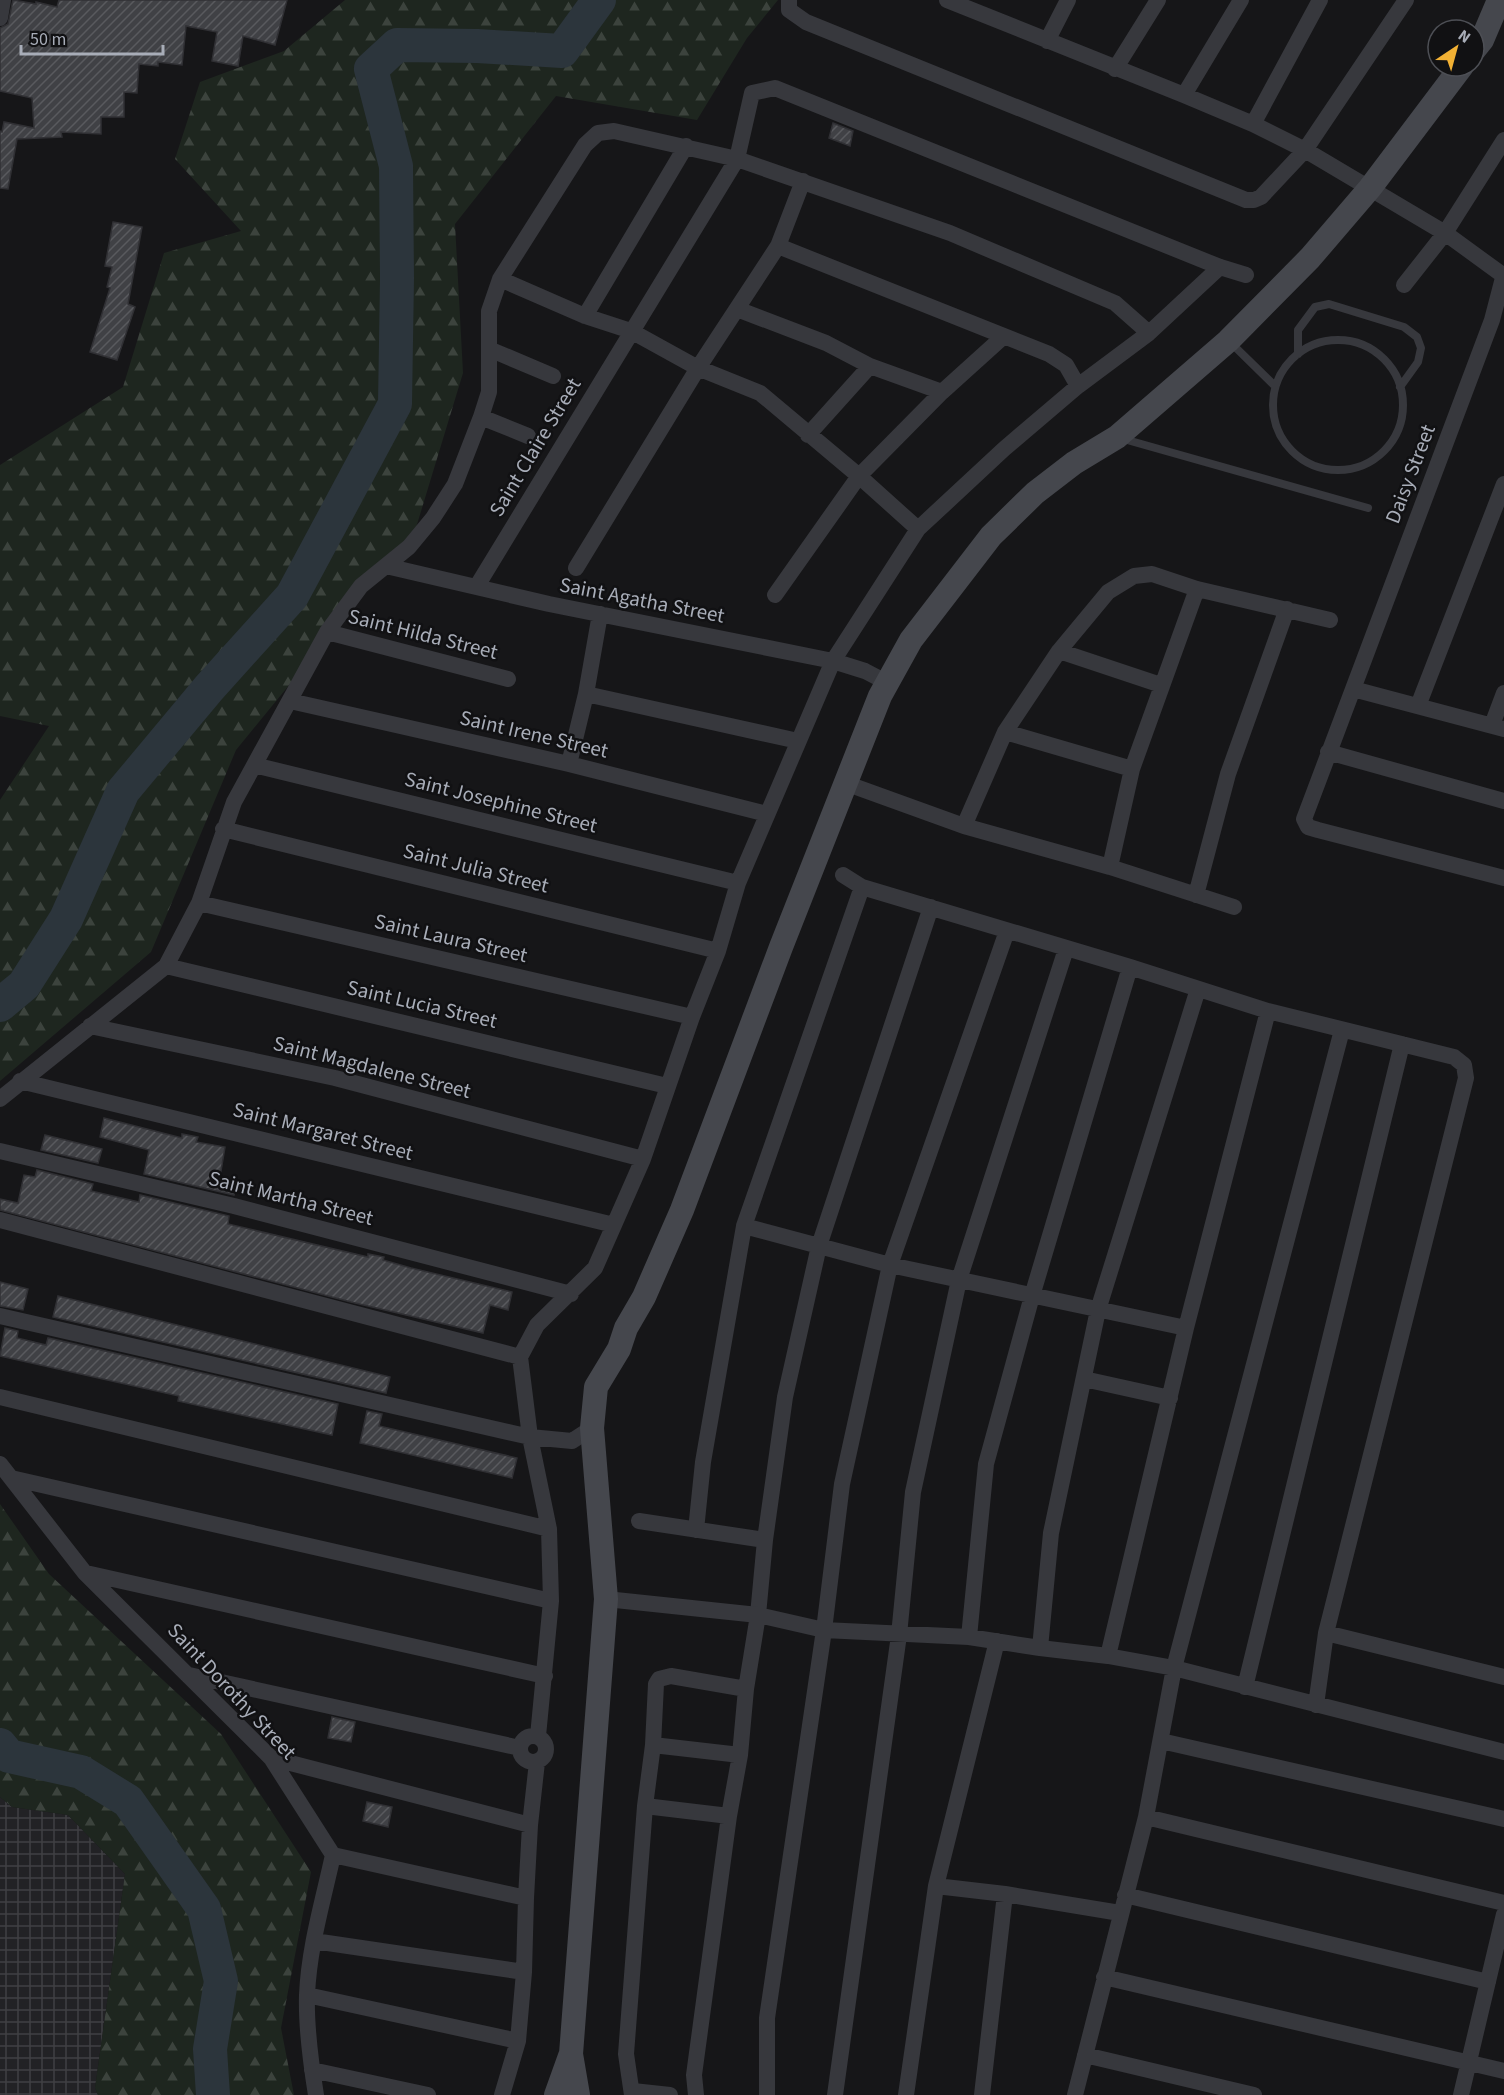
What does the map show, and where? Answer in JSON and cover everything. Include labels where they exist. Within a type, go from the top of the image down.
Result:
[{"type":"street","points":[[0,18],[3,0]]},
{"type":"street","points":[[789,0],[789,10],[806,22],[1246,200],[1260,197],[1305,150],[1406,0]]},
{"type":"street","points":[[947,0],[1184,95],[1305,150],[1445,233],[1504,275]]},
{"type":"street","points":[[1047,40],[1068,0]]},
{"type":"street","points":[[1115,69],[1158,0]]},
{"type":"street","points":[[1184,95],[1241,0]]},
{"type":"street","points":[[1252,124],[1320,0]]},
{"type":"street","points":[[1486,31],[1499,0]]},
{"type":"street","points":[[578,2095],[571,2054],[606,1599],[592,1428],[596,1387],[619,1349],[626,1328],[644,1297],[682,1210],[880,696],[911,640],[991,536],[1035,493],[1074,464],[1117,437],[1228,341],[1310,258],[1370,188],[1453,78]]},
{"type":"street","name":"Saint Claire Street","points":[[477,586],[737,159],[752,93],[775,88],[1220,267]]},
{"type":"street","points":[[0,1100],[166,966],[199,903],[234,802],[327,632],[361,586],[409,547],[433,518],[455,484],[489,392],[489,311],[500,279],[585,145],[598,133],[614,130],[737,159],[950,233],[1115,303],[1149,333]]},
{"type":"street","points":[[1404,285],[1445,233],[1504,140]]},
{"type":"street","points":[[585,316],[686,146]]},
{"type":"street","points":[[576,568],[698,368],[778,246],[803,181]]},
{"type":"street","points":[[778,246],[1049,354],[1066,365],[1078,386]]},
{"type":"street","points":[[538,1736],[550,1601],[549,1529],[530,1437],[520,1357],[537,1326],[595,1268],[643,1159],[667,1086],[718,951],[738,883],[833,661],[918,529],[1004,449],[1078,386],[1149,333],[1220,267],[1246,275]]},
{"type":"street","name":"Daisy Street","points":[[1504,275],[1492,320],[1304,819],[1308,827],[1504,878]]},
{"type":"street","points":[[500,279],[585,316],[631,331],[698,368],[760,393],[918,529]]},
{"type":"street","points":[[737,309],[826,344],[870,366],[942,392]]},
{"type":"street","points":[[775,595],[859,476],[942,392],[1004,336]]},
{"type":"street","points":[[489,350],[553,376]]},
{"type":"street","points":[[808,435],[870,366]]},
{"type":"street","points":[[481,417],[528,436]]},
{"type":"street","points":[[1418,706],[1504,484]]},
{"type":"street","name":"Saint Agatha Street","points":[[386,566],[549,604],[833,661],[864,671],[888,683]]},
{"type":"street","points":[[964,826],[1005,732],[1059,651],[1108,592],[1134,576],[1152,574],[1197,589],[1330,620]]},
{"type":"street","points":[[1110,867],[1132,769],[1197,589]]},
{"type":"street","points":[[1196,895],[1228,774],[1287,609]]},
{"type":"street","points":[[569,764],[586,694],[600,614]]},
{"type":"street","name":"Saint Hilda Street","points":[[327,632],[508,679]]},
{"type":"street","points":[[1059,651],[1161,685]]},
{"type":"street","points":[[1353,689],[1498,727],[1504,693]]},
{"type":"street","points":[[586,694],[798,741]]},
{"type":"street","name":"Saint Irene Street","points":[[290,701],[569,764],[767,814]]},
{"type":"street","points":[[1005,732],[1132,769]]},
{"type":"street","points":[[1328,752],[1504,801]]},
{"type":"street","name":"Saint Josephine Street","points":[[254,765],[738,883]]},
{"type":"street","points":[[845,783],[964,826],[1110,867],[1234,907]]},
{"type":"street","name":"Saint Julia Street","points":[[223,829],[718,951]]},
{"type":"street","points":[[843,876],[862,887],[1268,1011],[1402,1044],[1460,1060],[1464,1065],[1466,1078],[1326,1634],[1316,1705]]},
{"type":"street","points":[[696,1530],[703,1461],[744,1226],[862,887]]},
{"type":"street","name":"Saint Laura Street","points":[[199,903],[692,1017]]},
{"type":"street","points":[[696,2095],[694,2076],[729,1816],[740,1755],[746,1689],[758,1615],[765,1540],[785,1397],[819,1246],[931,908]]},
{"type":"street","points":[[767,2095],[767,2018],[824,1630],[842,1484],[890,1265],[1007,930]]},
{"type":"street","points":[[836,2095],[899,1635],[912,1492],[958,1280],[1066,949]]},
{"type":"street","name":"Saint Lucia Street","points":[[166,966],[667,1086]]},
{"type":"street","points":[[969,1636],[986,1464],[1032,1296],[1130,967]]},
{"type":"street","points":[[1040,1648],[1051,1533],[1098,1310],[1198,988]]},
{"type":"street","points":[[1108,1656],[1186,1329],[1268,1011]]},
{"type":"street","name":"Saint Magdalene Street","points":[[90,1026],[335,1078],[643,1159]]},
{"type":"street","points":[[1075,2095],[1146,1817],[1174,1668],[1342,1030]]},
{"type":"street","points":[[1245,1687],[1402,1044]]},
{"type":"street","name":"Saint Margaret Street","points":[[21,1081],[614,1225]]},
{"type":"street","name":"Saint Martha Street","points":[[0,1151],[234,1206],[571,1294]]},
{"type":"street","points":[[0,1221],[520,1357]]},
{"type":"street","points":[[744,1226],[890,1265],[1186,1329]]},
{"type":"street","points":[[0,1316],[530,1437],[572,1441],[592,1428]]},
{"type":"street","points":[[1084,1379],[1170,1398]]},
{"type":"street","points":[[0,1397],[549,1529]]},
{"type":"street","name":"Saint Dorothy Street","points":[[0,1464],[85,1573],[271,1758],[333,1855]]},
{"type":"street","points":[[11,1478],[550,1601]]},
{"type":"street","points":[[639,1521],[765,1540]]},
{"type":"street","points":[[85,1573],[545,1676]]},
{"type":"street","points":[[606,1599],[758,1615],[824,1630],[899,1635],[969,1636],[1108,1656],[1174,1668],[1504,1752]]},
{"type":"street","points":[[1326,1634],[1504,1677]]},
{"type":"street","points":[[906,2095],[936,1886],[997,1641]]},
{"type":"street","points":[[188,1675],[520,1748]]},
{"type":"street","points":[[670,2095],[632,2093],[626,2054],[645,1806],[653,1745],[654,1690],[659,1680],[671,1676],[746,1689]]},
{"type":"street","points":[[530,1736],[538,1736],[545,1742],[547,1750],[544,1758],[537,1762],[528,1762],[522,1756],[520,1748],[523,1740],[530,1736]]},
{"type":"street","points":[[1161,1741],[1504,1819]]},
{"type":"street","points":[[653,1745],[740,1755]]},
{"type":"street","points":[[271,1758],[530,1825]]},
{"type":"street","points":[[502,2095],[518,2041],[524,1972],[530,1825],[537,1762]]},
{"type":"street","points":[[645,1806],[729,1816]]},
{"type":"street","points":[[1146,1817],[1504,1903]]},
{"type":"street","points":[[316,2095],[307,1995],[314,1941],[333,1855],[526,1898]]},
{"type":"street","points":[[936,1886],[1005,1894],[1120,1913]]},
{"type":"street","points":[[982,2095],[1005,1894]]},
{"type":"street","points":[[1125,1895],[1488,1982]]},
{"type":"street","points":[[1461,2095],[1504,1914]]},
{"type":"street","points":[[314,1941],[524,1972]]},
{"type":"street","points":[[1104,1977],[1504,2071]]},
{"type":"street","points":[[307,1995],[518,2041]]},
{"type":"street","points":[[556,2095],[571,2054]]},
{"type":"street","points":[[1085,2055],[1254,2095]]},
{"type":"street","points":[[312,2070],[428,2095]]},
{"type":"lane","points":[[1298,354],[1299,330],[1315,307],[1329,304],[1404,327],[1417,337],[1422,348],[1418,362],[1400,387]]},
{"type":"lane","points":[[1332,340],[1357,342],[1380,355],[1396,375],[1404,399],[1401,425],[1389,447],[1369,464],[1344,471],[1319,468],[1296,456],[1280,436],[1272,411],[1275,386],[1287,363],[1298,354],[1307,347],[1332,340]]},
{"type":"lane","points":[[1228,341],[1275,386]]},
{"type":"lane","points":[[1117,437],[1368,508]]},
{"type":"shaded area","points":[[0,1797],[12,1807],[68,1815],[125,1874],[95,2088],[98,2095],[0,2095]]},
{"type":"green space","points":[[345,0],[778,0],[747,38],[697,120],[556,96],[455,224],[463,373],[415,531],[236,750],[151,952],[0,1081],[0,800],[49,726],[0,716],[0,465],[123,387],[164,253],[241,231],[175,159],[200,82],[284,51]]},
{"type":"green space","points":[[0,1504],[49,1574],[221,1734],[311,1872],[281,2028],[294,2095],[98,2095],[95,2088],[125,1874],[68,1815],[12,1807],[0,1797]]},
{"type":"building","points":[[13,0],[57,7],[59,0],[287,0],[275,45],[243,36],[238,66],[212,61],[217,32],[186,26],[182,65],[158,62],[158,66],[139,64],[137,93],[124,92],[124,117],[101,117],[101,134],[61,132],[62,137],[17,139],[8,189],[0,188],[0,131],[2,132],[4,122],[34,128],[32,98],[0,91],[0,28],[8,24]]},
{"type":"building","points":[[833,123],[853,131],[850,146],[829,138]]},
{"type":"building","points":[[113,222],[142,227],[128,304],[135,307],[117,360],[90,352],[110,288],[107,287],[112,267],[105,266]]},
{"type":"building","points":[[104,1118],[182,1138],[182,1134],[198,1137],[196,1142],[225,1147],[220,1177],[237,1181],[234,1195],[144,1174],[149,1150],[100,1137]]},
{"type":"building","points":[[45,1135],[102,1149],[98,1163],[41,1150]]},
{"type":"building","points":[[37,1170],[93,1184],[91,1191],[139,1202],[140,1195],[229,1216],[228,1224],[368,1257],[368,1254],[384,1257],[383,1260],[411,1268],[512,1292],[508,1310],[490,1305],[483,1333],[351,1302],[0,1210],[0,1199],[18,1203],[24,1175],[35,1177]]},
{"type":"building","points":[[0,1282],[28,1289],[23,1310],[0,1306]]},
{"type":"building","points":[[58,1296],[390,1377],[386,1393],[53,1317]]},
{"type":"building","points":[[5,1328],[18,1331],[17,1338],[46,1345],[48,1338],[338,1404],[332,1435],[178,1401],[179,1396],[0,1356]]},
{"type":"building","points":[[367,1411],[382,1414],[379,1426],[517,1458],[512,1478],[360,1443]]},
{"type":"building","points":[[332,1717],[355,1722],[351,1742],[328,1738]]},
{"type":"building","points":[[367,1802],[392,1807],[388,1827],[363,1821]]},
{"type":"waterway","points":[[0,1005],[24,985],[66,919],[123,791],[209,688],[292,596],[395,404],[396,166],[371,69],[397,45],[477,46],[562,51],[599,0]]},
{"type":"waterway","points":[[0,1745],[9,1756],[81,1772],[128,1801],[204,1909],[221,1981],[210,2049],[213,2095]]}]
